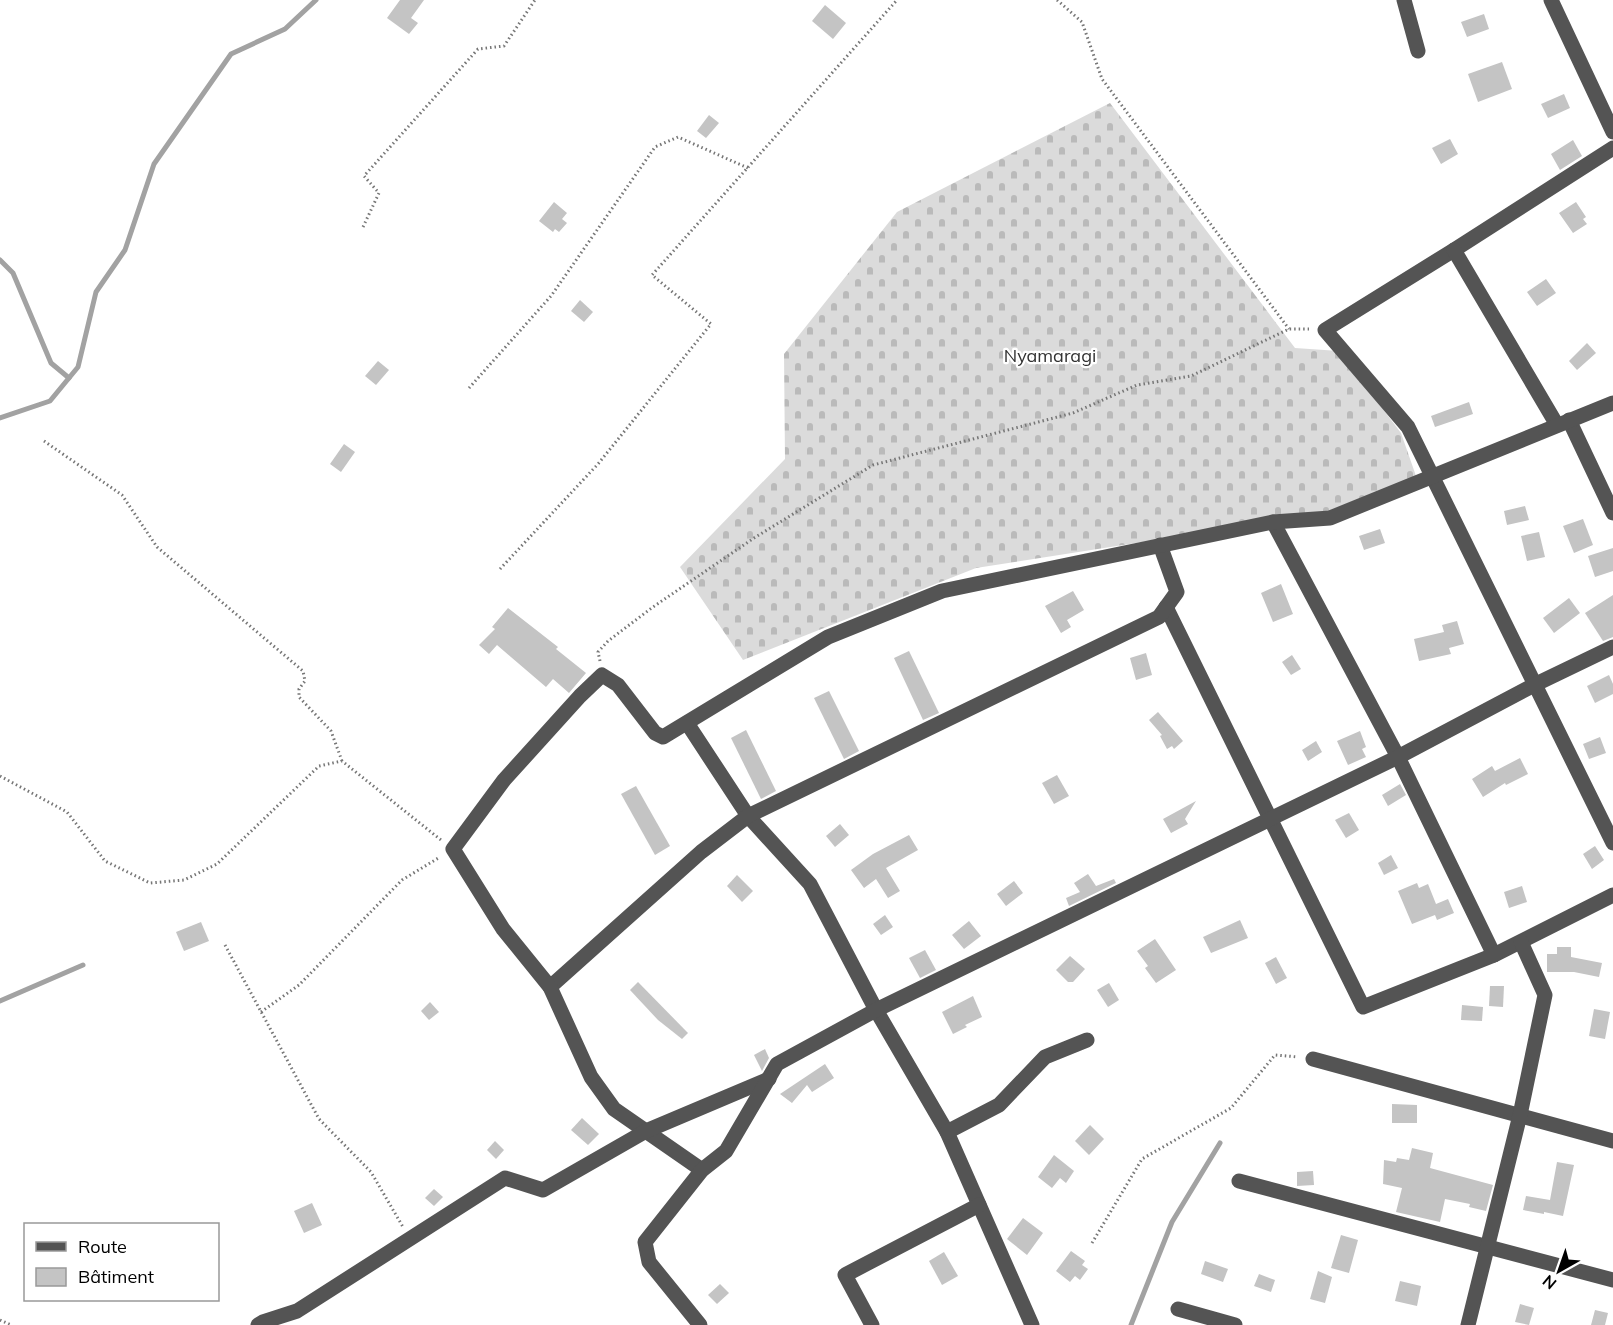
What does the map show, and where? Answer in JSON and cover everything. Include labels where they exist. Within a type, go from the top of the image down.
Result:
[{"type":"street","points":[[1404,0],[1418,51]]},
{"type":"street","points":[[1551,0],[1608,105],[1613,132]]},
{"type":"street","points":[[1613,148],[1325,330],[1408,427],[1613,843]]},
{"type":"street","points":[[1454,250],[1563,423],[1613,513]]},
{"type":"street","points":[[702,1170],[614,1109],[591,1077],[550,987],[502,929],[453,849],[504,780],[602,675],[618,685],[655,733],[663,737],[828,637],[942,591],[1273,522],[1330,518],[1613,403]]},
{"type":"street","points":[[1273,522],[1398,757],[1494,956]]},
{"type":"street","points":[[550,987],[701,852],[748,816],[1159,617],[1177,592],[1160,545]]},
{"type":"street","points":[[1166,607],[1363,1007],[1494,956],[1613,895]]},
{"type":"street","points":[[700,1325],[649,1262],[645,1242],[702,1170],[726,1151],[777,1064],[876,1010],[1398,757],[1534,685],[1613,647]]},
{"type":"street","points":[[687,723],[748,816],[810,884],[876,1010],[947,1132],[1032,1325]]},
{"type":"street","points":[[1468,1325],[1520,1115],[1545,995],[1521,942]]},
{"type":"street","points":[[947,1132],[999,1105],[1044,1057],[1088,1040]]},
{"type":"street","points":[[1313,1059],[1613,1141]]},
{"type":"street","points":[[258,1325],[297,1311],[505,1178],[543,1190],[646,1131],[768,1079]]},
{"type":"street","points":[[1239,1181],[1613,1280]]},
{"type":"street","points":[[872,1325],[845,1275],[979,1205]]},
{"type":"street","points":[[1178,1309],[1235,1325]]},
{"type":"path","points":[[363,227],[379,193],[364,176],[478,49],[504,46],[535,0]]},
{"type":"path","points":[[500,568],[598,464],[711,324],[652,275],[897,0]]},
{"type":"path","points":[[1057,0],[1082,22],[1102,79],[1289,329]]},
{"type":"path","points":[[469,387],[551,296],[655,147],[678,137],[748,168]]},
{"type":"path","points":[[602,675],[598,652],[608,641],[653,607],[754,538],[873,465],[1073,413],[1137,385],[1191,376],[1289,329],[1325,330]]},
{"type":"path","points":[[44,441],[122,495],[157,547],[303,671],[305,681],[299,689],[299,697],[331,731],[342,761],[453,849],[402,880],[299,985],[261,1012]]},
{"type":"path","points":[[0,776],[67,812],[105,861],[150,883],[184,880],[217,864],[320,766],[342,761]]},
{"type":"path","points":[[225,945],[319,1119],[372,1172],[409,1239]]},
{"type":"path","points":[[1092,1242],[1142,1159],[1231,1108],[1275,1055],[1313,1059]]},
{"type":"path","points":[[0,1320],[11,1325]]},
{"type":"green space","name":"Nyamaragi","points":[[1110,103],[1295,348],[1339,351],[1401,433],[1416,476],[1321,514],[976,568],[743,660],[680,567],[785,459],[784,354],[897,212]]},
{"type":"building","points":[[400,0],[424,0],[411,18],[418,23],[409,34],[387,18]]},
{"type":"building","points":[[825,5],[846,23],[833,39],[812,21]]},
{"type":"building","points":[[1484,14],[1489,29],[1467,37],[1461,22]]},
{"type":"building","points":[[1502,62],[1512,89],[1478,102],[1468,74]]},
{"type":"building","points":[[1564,94],[1570,108],[1548,118],[1541,104]]},
{"type":"building","points":[[709,115],[719,123],[706,138],[697,131]]},
{"type":"building","points":[[1450,139],[1458,154],[1441,164],[1432,148]]},
{"type":"building","points":[[1573,140],[1582,156],[1560,170],[1551,154]]},
{"type":"building","points":[[554,202],[567,213],[562,219],[567,223],[559,232],[555,229],[553,232],[539,221]]},
{"type":"building","points":[[1576,202],[1586,217],[1583,219],[1587,224],[1573,233],[1559,213]]},
{"type":"building","points":[[1546,279],[1556,293],[1537,306],[1527,292]]},
{"type":"building","points":[[580,300],[593,312],[584,322],[571,311]]},
{"type":"building","points":[[1587,343],[1596,353],[1577,370],[1569,361]]},
{"type":"building","points":[[378,361],[389,370],[376,385],[365,376]]},
{"type":"building","points":[[1469,402],[1473,414],[1435,427],[1431,416]]},
{"type":"building","points":[[344,444],[355,452],[341,472],[330,464]]},
{"type":"building","points":[[1525,506],[1529,520],[1507,525],[1504,511]]},
{"type":"building","points":[[1583,519],[1593,545],[1574,553],[1563,526]]},
{"type":"building","points":[[1380,529],[1385,543],[1364,550],[1359,536]]},
{"type":"building","points":[[1539,532],[1545,557],[1527,561],[1521,536]]},
{"type":"building","points":[[1613,548],[1613,571],[1595,577],[1588,556]]},
{"type":"building","points":[[1281,584],[1293,614],[1273,622],[1261,593]]},
{"type":"building","points":[[1073,591],[1084,610],[1067,620],[1071,627],[1061,633],[1045,606]]},
{"type":"building","points":[[1613,595],[1613,637],[1603,641],[1585,613]]},
{"type":"building","points":[[1569,598],[1580,613],[1554,633],[1543,618]]},
{"type":"building","points":[[508,608],[558,647],[556,649],[586,673],[569,693],[553,679],[546,687],[497,645],[489,654],[479,645],[495,629],[492,627]]},
{"type":"building","points":[[1457,621],[1464,644],[1449,648],[1451,654],[1419,661],[1414,639],[1444,632],[1442,625]]},
{"type":"building","points":[[909,651],[939,713],[923,720],[894,658]]},
{"type":"building","points":[[1146,653],[1152,675],[1136,680],[1130,658]]},
{"type":"building","points":[[1292,655],[1301,669],[1291,675],[1282,662]]},
{"type":"building","points":[[1609,675],[1613,684],[1613,694],[1595,703],[1587,686]]},
{"type":"building","points":[[829,691],[859,751],[844,759],[814,698]]},
{"type":"building","points":[[1158,712],[1183,741],[1174,749],[1172,746],[1167,749],[1160,736],[1162,735],[1149,720]]},
{"type":"building","points":[[746,730],[776,791],[761,799],[731,738]]},
{"type":"building","points":[[1360,731],[1366,747],[1362,749],[1366,757],[1348,765],[1337,741]]},
{"type":"building","points":[[1600,737],[1606,753],[1589,759],[1583,744]]},
{"type":"building","points":[[1316,741],[1322,752],[1308,761],[1302,750]]},
{"type":"building","points":[[1520,758],[1528,774],[1506,785],[1505,783],[1483,797],[1472,779],[1492,766],[1495,771]]},
{"type":"building","points":[[1057,775],[1069,796],[1054,804],[1042,783]]},
{"type":"building","points":[[1400,784],[1406,795],[1388,806],[1382,795]]},
{"type":"building","points":[[636,786],[670,846],[655,855],[621,794]]},
{"type":"building","points":[[1196,801],[1185,819],[1188,824],[1171,833],[1163,819]]},
{"type":"building","points":[[1349,813],[1359,830],[1346,838],[1335,820]]},
{"type":"building","points":[[840,824],[849,835],[835,847],[826,836]]},
{"type":"building","points":[[909,835],[918,850],[886,868],[900,891],[888,898],[876,879],[864,888],[851,870],[873,854]]},
{"type":"building","points":[[1595,846],[1604,860],[1592,869],[1583,854]]},
{"type":"building","points":[[1391,855],[1398,868],[1384,875],[1378,863]]},
{"type":"building","points":[[1088,874],[1096,886],[1114,879],[1116,883],[1069,906],[1066,898],[1080,892],[1074,883]]},
{"type":"building","points":[[737,875],[753,891],[742,902],[727,886]]},
{"type":"building","points":[[1014,881],[1023,893],[1006,906],[997,894]]},
{"type":"building","points":[[1417,883],[1419,888],[1428,884],[1436,904],[1448,899],[1454,913],[1437,920],[1435,915],[1412,924],[1398,891]]},
{"type":"building","points":[[1522,886],[1527,902],[1509,908],[1504,892]]},
{"type":"building","points":[[885,915],[893,927],[881,935],[873,924]]},
{"type":"building","points":[[1240,920],[1248,938],[1211,953],[1203,937]]},
{"type":"building","points":[[969,921],[981,936],[964,949],[952,935]]},
{"type":"building","points":[[201,922],[209,941],[184,951],[176,932]]},
{"type":"building","points":[[1155,939],[1176,970],[1156,983],[1145,968],[1148,966],[1137,951]]},
{"type":"building","points":[[1557,947],[1571,947],[1571,957],[1602,963],[1599,977],[1574,972],[1547,972],[1547,954],[1557,954]]},
{"type":"building","points":[[925,950],[936,970],[920,978],[909,958]]},
{"type":"building","points":[[1070,956],[1085,969],[1073,982],[1068,982],[1056,970]]},
{"type":"building","points":[[1276,957],[1287,978],[1276,984],[1265,963]]},
{"type":"building","points":[[638,982],[688,1033],[682,1039],[658,1020],[630,990]]},
{"type":"building","points":[[1109,983],[1119,1000],[1108,1007],[1097,990]]},
{"type":"building","points":[[1490,986],[1504,986],[1503,1007],[1489,1006]]},
{"type":"building","points":[[973,996],[982,1017],[953,1034],[942,1012]]},
{"type":"building","points":[[430,1002],[439,1012],[429,1020],[421,1011]]},
{"type":"building","points":[[1462,1005],[1483,1007],[1482,1021],[1461,1020]]},
{"type":"building","points":[[1594,1009],[1610,1012],[1605,1039],[1589,1036]]},
{"type":"building","points":[[765,1049],[769,1058],[762,1071],[754,1055]]},
{"type":"building","points":[[825,1064],[834,1078],[812,1092],[807,1085],[792,1103],[780,1094]]},
{"type":"building","points":[[1392,1104],[1417,1105],[1417,1123],[1392,1123]]},
{"type":"building","points":[[582,1118],[599,1134],[588,1145],[571,1130]]},
{"type":"building","points":[[1090,1125],[1104,1139],[1089,1155],[1075,1141]]},
{"type":"building","points":[[495,1141],[504,1150],[496,1159],[487,1150]]},
{"type":"building","points":[[1412,1148],[1433,1153],[1430,1168],[1493,1185],[1486,1211],[1469,1207],[1470,1204],[1445,1199],[1440,1222],[1396,1212],[1402,1188],[1383,1184],[1384,1160],[1396,1162],[1397,1158],[1409,1160]]},
{"type":"building","points":[[1054,1155],[1074,1171],[1066,1183],[1060,1178],[1052,1188],[1038,1177]]},
{"type":"building","points":[[1557,1162],[1574,1165],[1563,1216],[1523,1210],[1526,1196],[1550,1200]]},
{"type":"building","points":[[1313,1171],[1314,1185],[1297,1186],[1297,1172]]},
{"type":"building","points":[[434,1189],[443,1197],[434,1206],[425,1198]]},
{"type":"building","points":[[312,1203],[322,1225],[304,1233],[294,1211]]},
{"type":"building","points":[[1023,1218],[1043,1233],[1027,1255],[1007,1239]]},
{"type":"building","points":[[1341,1235],[1358,1240],[1349,1273],[1331,1268]]},
{"type":"building","points":[[1071,1251],[1085,1261],[1082,1265],[1088,1269],[1080,1280],[1075,1276],[1070,1282],[1056,1271]]},
{"type":"building","points":[[944,1252],[958,1276],[942,1285],[929,1261]]},
{"type":"building","points":[[1205,1261],[1228,1269],[1223,1282],[1201,1274]]},
{"type":"building","points":[[1318,1271],[1332,1277],[1325,1303],[1310,1299]]},
{"type":"building","points":[[1259,1274],[1275,1280],[1271,1292],[1254,1286]]},
{"type":"building","points":[[1400,1281],[1421,1286],[1417,1306],[1395,1301]]},
{"type":"building","points":[[720,1284],[729,1293],[717,1304],[708,1295]]},
{"type":"building","points":[[1520,1304],[1534,1308],[1529,1325],[1515,1322]]},
{"type":"building","points":[[1595,1310],[1608,1313],[1605,1325],[1591,1325]]},
{"type":"waterway","points":[[0,418],[50,401],[78,367],[96,292],[125,250],[154,164],[231,54],[285,29],[316,0]]},
{"type":"waterway","points":[[0,260],[13,273],[51,363],[69,378]]},
{"type":"waterway","points":[[0,1001],[83,965]]},
{"type":"waterway","points":[[1131,1325],[1172,1222],[1220,1143]]}]
